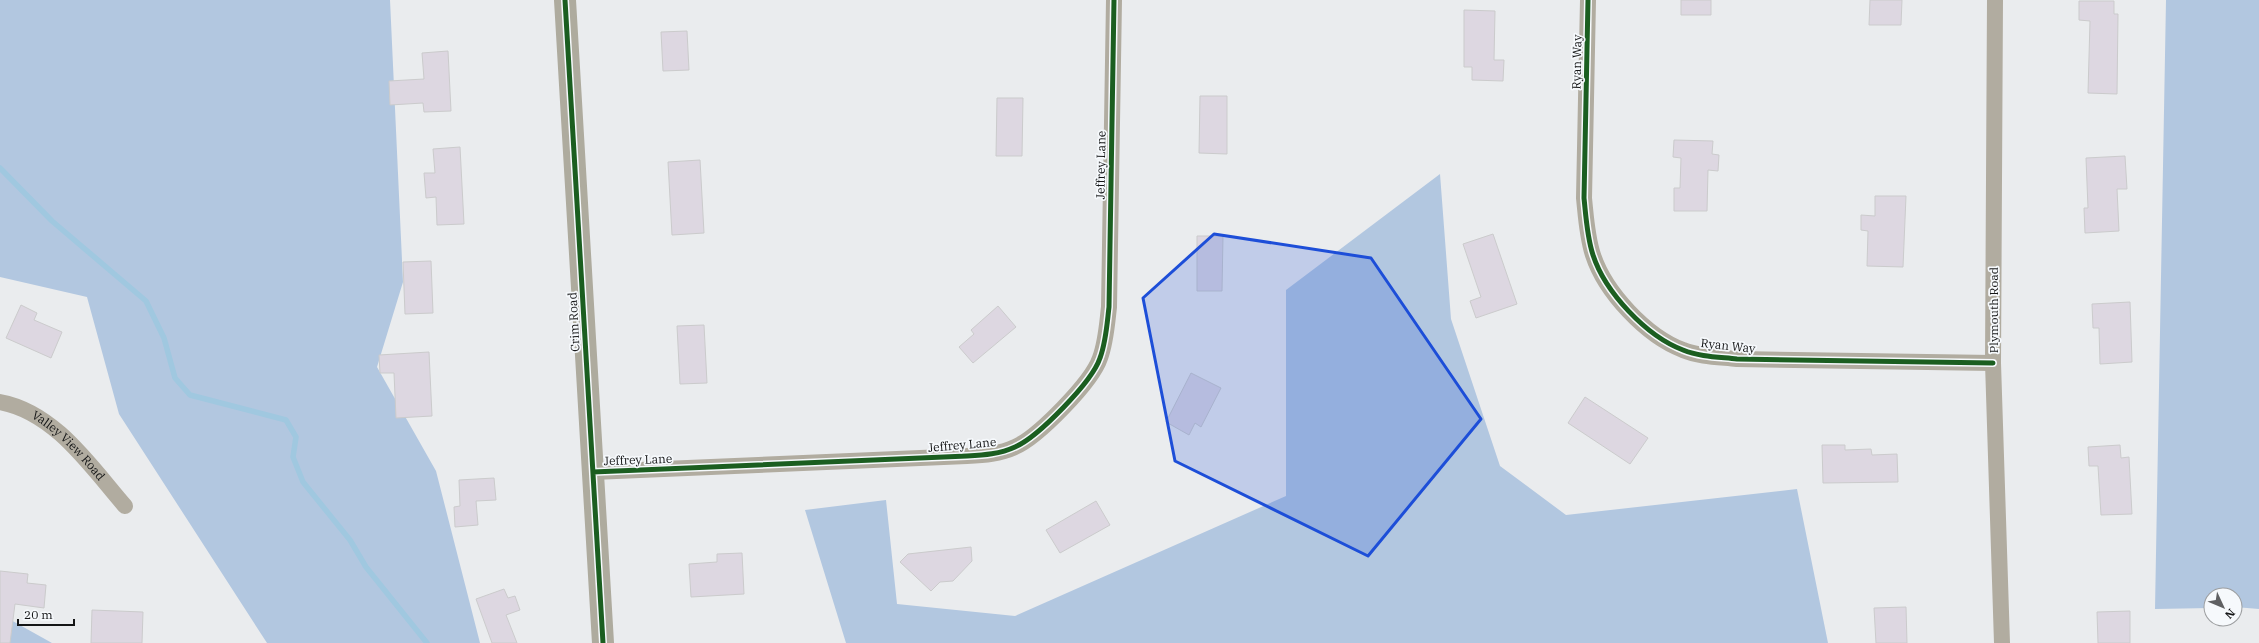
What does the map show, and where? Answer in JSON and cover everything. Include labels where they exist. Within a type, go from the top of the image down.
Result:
[{"type":"street","name":"Crim Road","points":[[565,0],[603,643]]},
{"type":"street","name":"Jeffrey Lane","points":[[593,472],[967,456],[998,453],[1016,447],[1037,434],[1089,379],[1100,360],[1106,339],[1109,299],[1114,0]]},
{"type":"street","name":"Ryan Way","points":[[1588,0],[1584,198],[1587,226],[1593,256],[1605,280],[1620,302],[1641,322],[1663,339],[1683,350],[1707,356],[1737,359],[1993,363]]},
{"type":"street","name":"Plymouth Road","points":[[1995,0],[1993,363],[2002,643]]},
{"type":"street","name":"Valley View Road","points":[[0,402],[30,413],[52,426],[70,443],[125,506]]},
{"type":"highlighted area","points":[[1214,234],[1371,258],[1481,419],[1368,556],[1175,461],[1143,298]]},
{"type":"shaded area","points":[[0,0],[390,0],[403,282],[377,367],[436,471],[480,643],[267,643],[119,414],[87,297],[0,277]]},
{"type":"shaded area","points":[[2166,0],[2259,0],[2259,609],[2243,608],[2243,587],[2203,587],[2203,608],[2155,609]]},
{"type":"shaded area","points":[[1440,174],[1451,319],[1500,466],[1566,515],[1797,489],[1828,643],[846,643],[805,510],[886,500],[897,604],[1015,616],[1286,496],[1286,290]]},
{"type":"shaded area","points":[[0,614],[52,643],[0,643]]},
{"type":"building","points":[[1681,0],[1711,0],[1711,15],[1681,15]]},
{"type":"building","points":[[1870,0],[1902,0],[1901,25],[1869,25]]},
{"type":"building","points":[[2079,1],[2114,1],[2114,14],[2118,14],[2117,94],[2088,93],[2090,21],[2079,20]]},
{"type":"building","points":[[1464,10],[1495,11],[1494,60],[1504,60],[1503,81],[1472,80],[1472,67],[1464,67]]},
{"type":"building","points":[[687,31],[689,70],[663,71],[661,32]]},
{"type":"building","points":[[448,51],[451,111],[424,112],[423,103],[390,105],[389,81],[424,79],[422,53]]},
{"type":"building","points":[[1200,96],[1227,96],[1227,154],[1199,153]]},
{"type":"building","points":[[997,98],[1023,98],[1022,156],[996,156]]},
{"type":"building","points":[[1674,140],[1713,141],[1712,154],[1719,155],[1718,171],[1708,170],[1707,211],[1674,211],[1674,188],[1680,188],[1681,158],[1673,157]]},
{"type":"building","points":[[460,147],[464,224],[437,225],[436,197],[426,198],[424,173],[435,173],[433,149]]},
{"type":"building","points":[[2125,156],[2127,189],[2117,189],[2119,231],[2085,233],[2084,208],[2088,208],[2086,158]]},
{"type":"building","points":[[700,160],[704,233],[672,235],[668,162]]},
{"type":"building","points":[[1875,196],[1906,196],[1903,267],[1867,266],[1868,231],[1861,230],[1861,215],[1875,216]]},
{"type":"building","points":[[1493,234],[1517,304],[1476,318],[1470,301],[1481,297],[1463,244]]},
{"type":"building","points":[[1197,236],[1223,236],[1222,291],[1197,291]]},
{"type":"building","points":[[431,261],[433,313],[405,314],[403,262]]},
{"type":"building","points":[[2130,302],[2132,362],[2100,364],[2099,328],[2093,328],[2092,304]]},
{"type":"building","points":[[21,305],[37,313],[34,320],[62,332],[51,358],[6,338]]},
{"type":"building","points":[[998,306],[1016,327],[973,363],[959,347],[974,334],[971,330]]},
{"type":"building","points":[[704,325],[707,383],[680,384],[677,326]]},
{"type":"building","points":[[429,352],[432,416],[396,418],[394,373],[380,373],[379,355]]},
{"type":"building","points":[[1191,373],[1221,388],[1201,427],[1195,423],[1189,435],[1166,422]]},
{"type":"building","points":[[1585,397],[1648,438],[1630,464],[1568,423]]},
{"type":"building","points":[[1822,445],[1845,445],[1845,450],[1871,449],[1872,455],[1897,454],[1898,482],[1823,483]]},
{"type":"building","points":[[2120,445],[2121,458],[2129,457],[2132,514],[2101,515],[2098,466],[2089,466],[2088,447]]},
{"type":"building","points":[[494,478],[496,500],[476,501],[478,525],[455,527],[454,507],[460,506],[459,480]]},
{"type":"building","points":[[1096,501],[1110,525],[1060,553],[1046,530]]},
{"type":"building","points":[[971,547],[972,561],[953,581],[940,582],[931,591],[900,562],[908,554]]},
{"type":"building","points":[[742,553],[744,594],[691,597],[689,564],[717,562],[717,554]]},
{"type":"building","points":[[0,571],[28,574],[27,583],[46,585],[44,608],[15,604],[10,643],[0,643]]},
{"type":"building","points":[[504,589],[508,598],[515,596],[520,610],[506,615],[517,643],[492,643],[476,599]]},
{"type":"building","points":[[1906,607],[1907,643],[1876,643],[1874,608]]},
{"type":"building","points":[[92,610],[143,612],[142,643],[91,643]]},
{"type":"building","points":[[2130,611],[2130,643],[2098,643],[2097,612]]},
{"type":"waterway","points":[[0,168],[52,221],[146,301],[164,338],[175,378],[190,395],[286,420],[296,437],[293,457],[303,482],[350,540],[366,567],[427,643]]},
{"type":"cycle path","points":[[565,0],[603,643]]},
{"type":"cycle path","points":[[593,472],[986,455],[998,453],[1015,447],[1050,421],[1087,381],[1100,358],[1106,333],[1109,307],[1114,0]]},
{"type":"cycle path","points":[[1588,0],[1584,198],[1588,234],[1593,255],[1607,283],[1617,298],[1641,324],[1669,343],[1683,350],[1696,354],[1737,359],[1993,363]]}]
